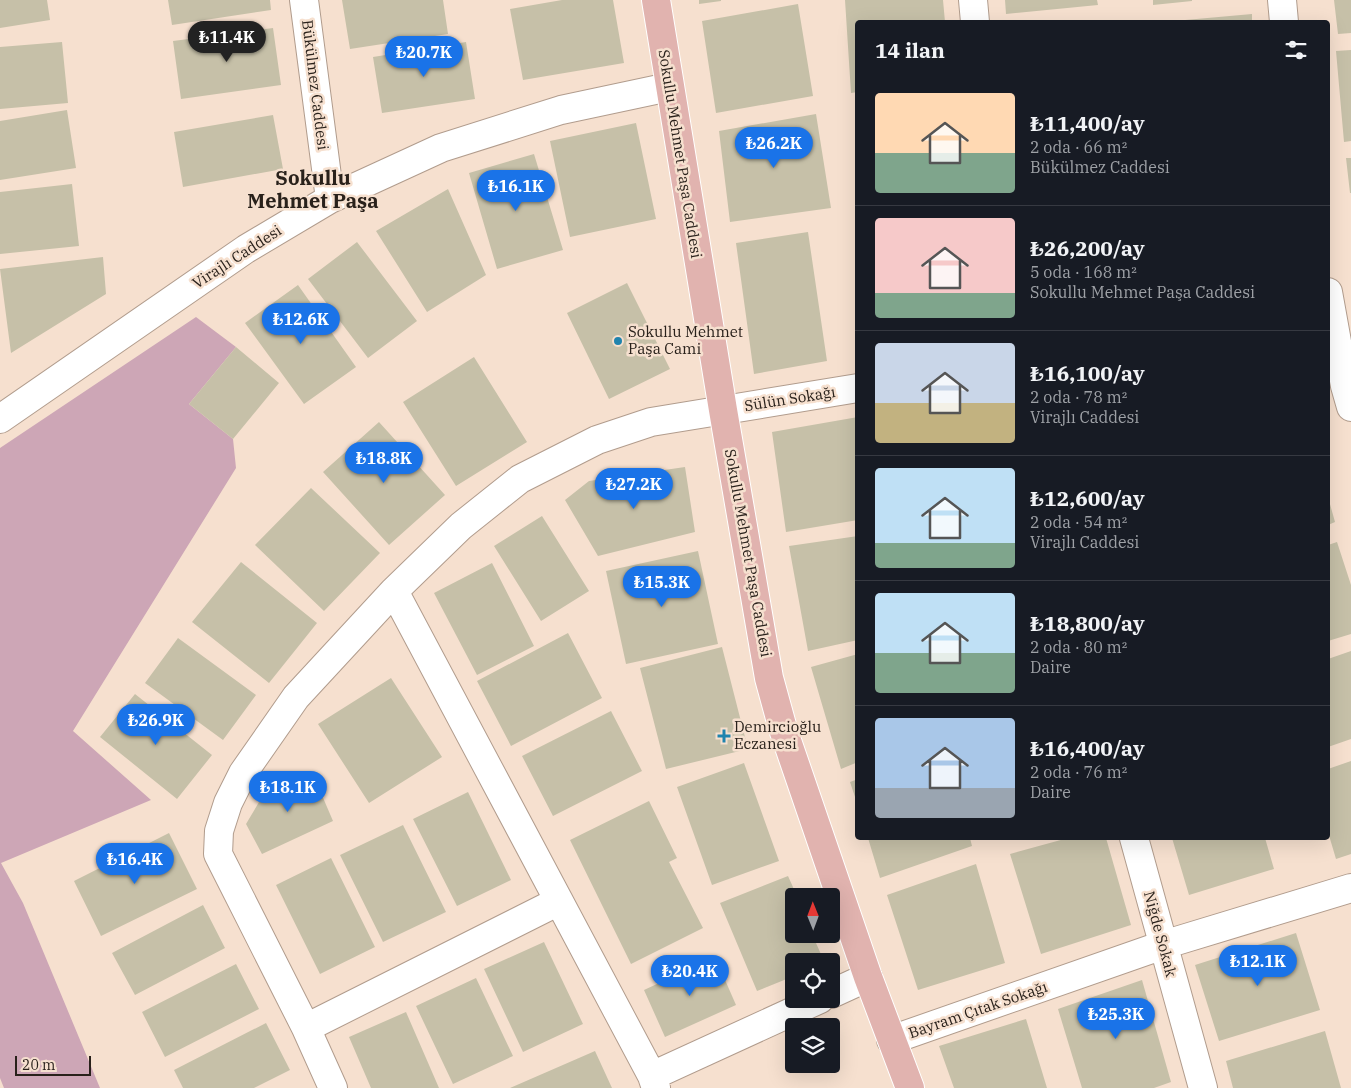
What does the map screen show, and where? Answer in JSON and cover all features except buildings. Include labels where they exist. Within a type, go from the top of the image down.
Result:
[{"type":"main road","name":"Sokullu Mehmet Paşa Caddesi","points":[[656,0],[769,678],[783,729],[868,977],[910,1088]]},
{"type":"street","name":"Bükülmez Caddesi","points":[[304,0],[330,199]]},
{"type":"street","points":[[973,0],[975,20]]},
{"type":"street","points":[[1282,0],[1284,20]]},
{"type":"street","name":"Virajlı Caddesi","points":[[0,419],[238,255],[330,199],[441,148],[560,110],[669,87]]},
{"type":"street","points":[[1330,303],[1345,386],[1351,406]]},
{"type":"street","name":"Sülün Sokağı","points":[[333,1088],[306,1028],[218,854],[218,831],[228,803],[243,774],[296,697],[394,591],[461,526],[520,479],[597,440],[651,422],[855,388]]},
{"type":"street","points":[[394,591],[654,1082],[802,1008]]},
{"type":"street","name":"Niğde Sokak","points":[[1135,840],[1203,1088]]},
{"type":"street","name":"Bayram Çıtak Sokağı","points":[[891,1040],[1163,945],[1351,888]]},
{"type":"street","points":[[306,1028],[559,901]]},
{"type":"street","points":[[840,990],[868,977]]},
{"type":"shaded area","points":[[196,317],[236,347],[189,404],[233,439],[236,468],[73,731],[151,800],[1,863],[23,903],[100,1088],[4,1088],[0,1078],[0,448]]},
{"type":"place","name":"Sokullu Mehmet Paşa Cami","points":[[618,341]]},
{"type":"place","name":"Demircioğlu Eczanesi","points":[[724,736]]},
{"type":"district","name":"Sokullu Mehmet Paşa","points":[[313,190]]}]
